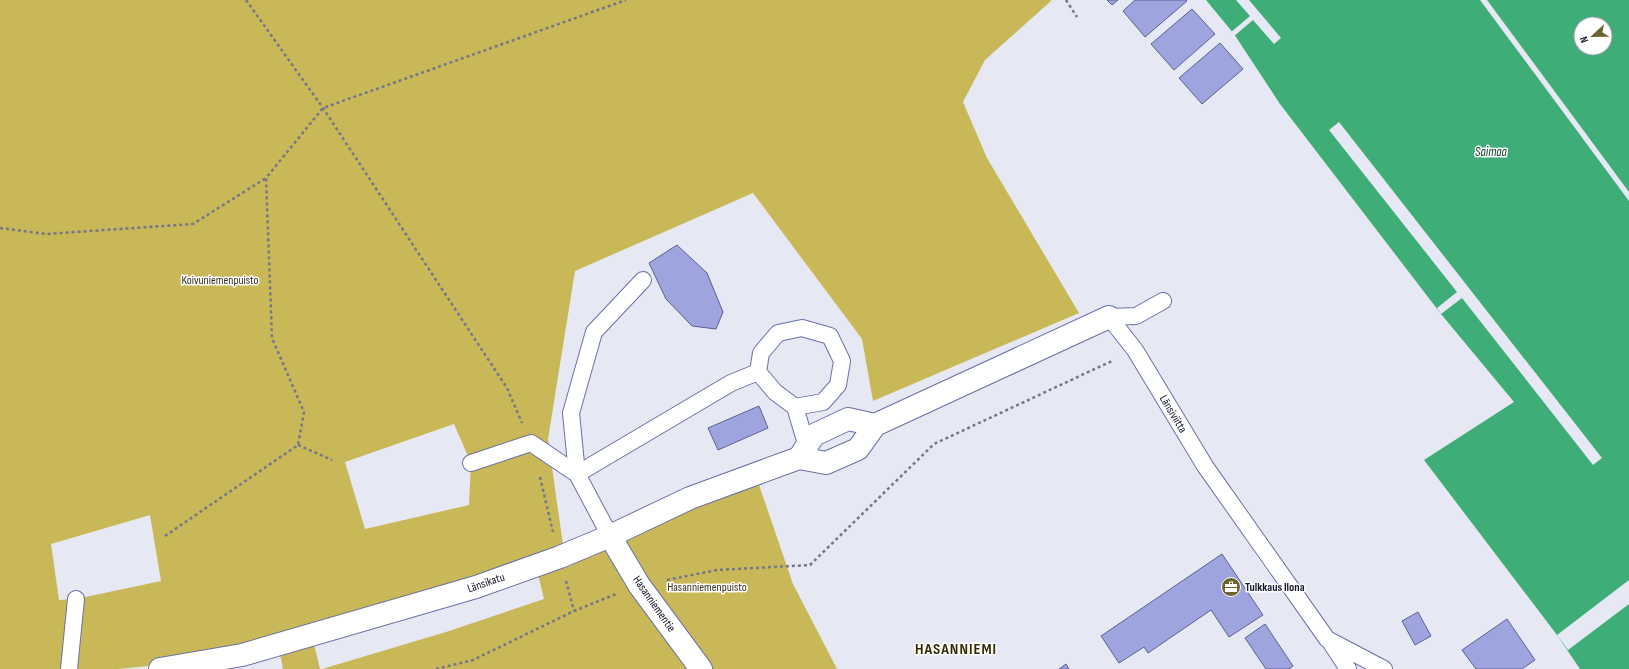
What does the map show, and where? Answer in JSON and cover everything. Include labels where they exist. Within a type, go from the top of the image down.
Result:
[{"type":"street","points":[[803,453],[826,463],[858,449],[875,426],[1108,317]]},
{"type":"street","name":"Länsikatu","points":[[160,669],[242,656],[476,587],[560,557],[610,536],[690,498],[803,453],[814,435],[848,419],[875,426]]},
{"type":"street","name":"Hasanniementie","points":[[610,536],[639,585],[701,669]]},
{"type":"lane","points":[[610,536],[577,474],[571,413],[594,332],[643,280]]},
{"type":"lane","points":[[1108,317],[1136,316],[1163,301]]},
{"type":"lane","name":"Länsiviitta","points":[[1108,317],[1135,350],[1205,466],[1328,639],[1384,669]]},
{"type":"lane","points":[[796,407],[823,402],[838,385],[842,361],[830,336],[802,328],[778,333],[760,353],[758,372],[775,392],[796,407],[803,453]]},
{"type":"lane","points":[[577,474],[730,383],[758,372]]},
{"type":"lane","points":[[471,463],[531,443],[577,474]]},
{"type":"lane","points":[[69,669],[76,599]]},
{"type":"lane","points":[[1328,639],[1348,669]]},
{"type":"path","points":[[246,0],[323,108],[507,388],[531,443],[574,611]]},
{"type":"path","points":[[0,228],[46,234],[193,224],[266,178],[323,108],[626,0]]},
{"type":"path","points":[[1066,0],[1077,17]]},
{"type":"path","points":[[165,536],[298,445],[304,412],[272,338],[266,178]]},
{"type":"path","points":[[436,669],[472,660],[574,611],[639,585],[717,570],[810,565],[934,444],[1135,350]]},
{"type":"path","points":[[298,445],[332,460]]},
{"type":"green space","name":"Koivuniemenpuisto","points":[[0,0],[1051,0],[985,60],[963,102],[987,158],[1079,313],[873,401],[862,339],[753,193],[575,271],[548,439],[564,552],[168,664],[118,669],[0,669]],"holes":[[[454,424],[471,463],[469,505],[365,529],[345,462]],[[150,515],[161,581],[76,599],[59,600],[51,544]]]},
{"type":"green space","name":"Hasanniemenpuisto","points":[[757,479],[793,584],[837,669],[322,669],[446,632],[544,599],[537,570]]},
{"type":"green space","points":[[313,640],[320,669],[283,669],[279,649]]},
{"type":"water","name":"Saimaa","points":[[1206,0],[1629,0],[1629,669],[1580,669],[1557,635],[1424,460],[1514,402],[1441,314],[1280,104],[1234,34]]},
{"type":"pier","points":[[1236,0],[1249,0],[1281,38],[1274,44],[1253,20],[1233,37],[1230,33],[1250,16]]},
{"type":"pier","points":[[1480,0],[1487,0],[1629,192],[1629,201]]},
{"type":"pier","points":[[1339,122],[1602,458],[1593,465],[1462,298],[1441,314],[1437,308],[1457,292],[1329,130]]},
{"type":"pier","points":[[1629,580],[1629,604],[1568,650],[1557,635]]},
{"type":"building","points":[[1107,0],[1118,0],[1112,5]]},
{"type":"building","points":[[1135,0],[1187,1],[1145,37],[1123,11]]},
{"type":"building","points":[[1192,9],[1215,34],[1174,70],[1151,44]]},
{"type":"building","points":[[1220,43],[1243,69],[1202,104],[1179,78]]},
{"type":"building","points":[[677,245],[707,273],[723,312],[716,329],[692,326],[666,299],[649,263]]},
{"type":"building","points":[[759,406],[768,428],[718,450],[708,428]]},
{"type":"building","points":[[1222,554],[1263,615],[1229,637],[1211,610],[1148,653],[1144,647],[1119,663],[1101,636]]},
{"type":"building","points":[[1418,612],[1431,636],[1415,645],[1402,621]]},
{"type":"building","points":[[1507,619],[1535,660],[1522,669],[1476,669],[1462,650]]},
{"type":"building","points":[[1265,624],[1293,666],[1289,669],[1266,669],[1245,638]]},
{"type":"building","points":[[1066,664],[1069,669],[1059,669]]},
{"type":"place","name":"Tulkkaus Ilona","points":[[1231,587]]},
{"type":"district","name":"HASANNIEMI","points":[[956,649]]}]
